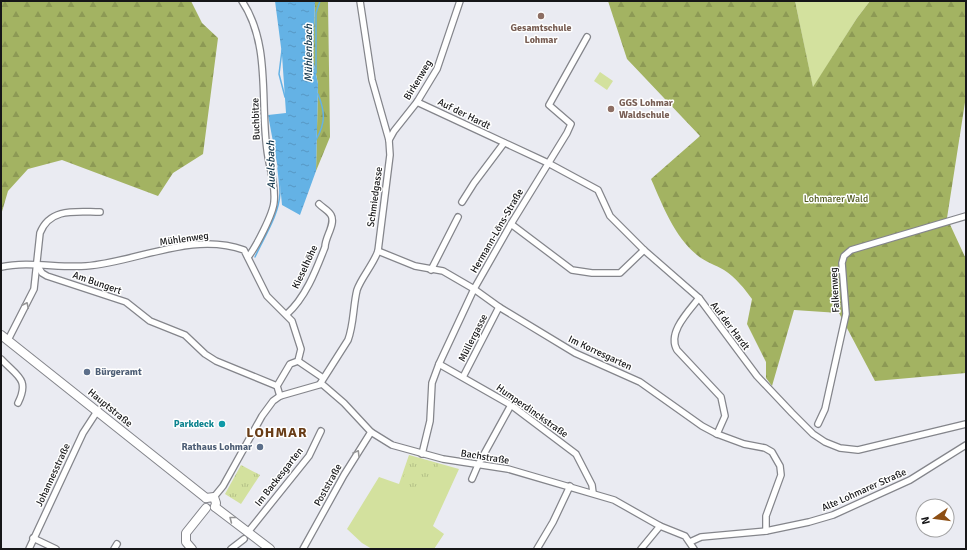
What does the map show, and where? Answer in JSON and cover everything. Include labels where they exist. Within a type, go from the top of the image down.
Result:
[{"type":"main road","name":"Hauptstraße","points":[[4,337],[210,498]]},
{"type":"main road","points":[[192,549],[186,542],[186,536],[206,508],[204,504],[210,498],[216,503],[215,507],[246,536],[270,549]]},
{"type":"main road","points":[[206,508],[212,509],[215,507]]},
{"type":"street","name":"Buchbitze","points":[[242,1],[256,30],[262,66],[266,150],[274,182],[274,203],[254,249],[248,257]]},
{"type":"street","name":"Schmiedgasse","points":[[320,384],[348,340],[358,287],[374,263],[378,251],[390,155],[389,140],[372,80],[360,1]]},
{"type":"street","name":"Birkenweg","points":[[389,140],[394,131],[417,102],[437,69],[460,1]]},
{"type":"street","name":"Hermann-Löns-Straße","points":[[422,454],[430,421],[432,383],[439,364],[474,289],[571,124],[550,105],[587,37]]},
{"type":"street","name":"Auf der Hardt","points":[[417,102],[548,164],[598,190],[610,216],[644,250],[699,298],[757,376],[813,434],[825,442],[840,448],[858,450],[966,424]]},
{"type":"street","points":[[462,202],[474,183],[504,143]]},
{"type":"street","name":"Kieselhöhe","points":[[287,314],[296,306],[306,290],[326,247],[325,240],[333,221],[331,215],[319,204]]},
{"type":"street","points":[[4,337],[34,289],[40,233],[48,219],[63,213],[100,212]]},
{"type":"street","name":"Falkenweg","points":[[818,424],[825,410],[846,314],[842,263],[844,256],[851,250],[966,216]]},
{"type":"street","points":[[431,270],[458,217]]},
{"type":"street","points":[[511,224],[572,270],[592,273],[620,273],[644,250]]},
{"type":"street","name":"Mühlenweg","points":[[1,267],[37,265],[86,266],[122,260],[178,247],[211,244],[232,246],[244,250],[267,296],[287,314],[292,321],[298,335],[301,349],[298,361]]},
{"type":"street","name":"Im Korresgarten","points":[[378,251],[406,263],[431,270],[443,271],[474,289],[499,307],[575,354],[640,382],[702,426],[717,434],[744,444],[764,448],[772,452],[777,458],[780,466],[780,475],[766,516],[766,531]]},
{"type":"street","name":"Am Bungert","points":[[37,265],[42,274],[46,276],[126,302],[150,321],[184,335],[205,354],[216,361],[277,386]]},
{"type":"street","points":[[699,298],[682,321],[673,337],[673,344],[721,397],[725,409],[725,416],[717,434]]},
{"type":"street","name":"Müllergasse","points":[[463,377],[499,307]]},
{"type":"street","points":[[1,359],[22,380],[24,388],[18,403]]},
{"type":"street","points":[[280,396],[277,386],[290,364],[298,361],[323,378]]},
{"type":"street","name":"Humperdinckstraße","points":[[439,364],[511,405],[576,454],[592,485],[592,493]]},
{"type":"street","points":[[210,498],[223,486],[269,406],[280,396],[320,384]]},
{"type":"street","name":"Bachstraße","points":[[320,384],[324,385],[344,403],[371,432],[392,445],[422,454],[508,470],[570,486],[622,503],[660,526],[678,532],[690,542],[694,549]]},
{"type":"street","points":[[472,479],[478,465],[511,405]]},
{"type":"street","name":"Johannesstraße","points":[[29,549],[83,433],[98,410]]},
{"type":"street","name":"Im Backesgarten","points":[[231,549],[246,536],[309,456],[321,431]]},
{"type":"street","name":"Poststraße","points":[[303,549],[344,476],[371,432]]},
{"type":"street","name":"Alte Lohmarer Straße","points":[[690,542],[701,537],[766,531],[810,522],[833,515],[910,480],[966,445]]},
{"type":"street","points":[[537,549],[553,522],[570,486]]},
{"type":"street","points":[[641,549],[660,526]]},
{"type":"street","points":[[33,538],[56,549]]},
{"type":"green space","points":[[1,1],[191,1],[202,23],[218,38],[203,154],[173,173],[158,196],[62,160],[28,169],[8,191],[1,215]]},
{"type":"green space","points":[[315,1],[328,1],[330,137],[316,171],[318,84],[313,59]]},
{"type":"green space","name":"Lohmarer Wald","points":[[608,1],[795,1],[813,87],[857,18],[870,1],[966,1],[966,96],[947,218],[966,259],[966,373],[875,381],[839,313],[794,310],[772,386],[766,378],[766,362],[747,324],[752,299],[740,283],[721,268],[700,257],[682,239],[670,220],[651,179],[700,136],[627,59]]},
{"type":"green space","points":[[795,1],[870,1],[857,18],[813,88]]},
{"type":"green space","points":[[600,72],[613,81],[607,90],[594,81]]},
{"type":"green space","points":[[409,455],[459,469],[433,526],[444,534],[434,549],[372,549],[362,543],[347,529],[379,477],[399,484]]},
{"type":"green space","points":[[411,456],[439,464],[426,491],[416,486],[413,491],[400,485]]},
{"type":"green space","points":[[241,465],[260,475],[241,504],[225,494]]},
{"type":"water","points":[[275,1],[315,1],[313,59],[318,84],[316,171],[300,215],[282,205],[279,174],[268,115],[286,113],[282,55]]},
{"type":"waterway","name":"Mühlenbach","points":[[316,73],[316,13],[320,1]]},
{"type":"waterway","name":"Auelsbach","points":[[282,50],[279,74],[285,97]]},
{"type":"waterway","name":"Mühlenbach","points":[[316,140],[322,128],[323,122],[322,106],[318,94]]},
{"type":"waterway","name":"Auelsbach","points":[[255,257],[277,209],[280,193],[278,168]]},
{"type":"place","name":"Gesamtschule Lohmar","points":[[541,16]]},
{"type":"place","name":"GGS Lohmar Waldschule","points":[[611,109]]},
{"type":"place","name":"Bürgeramt","points":[[87,372]]},
{"type":"place","name":"Parkdeck","points":[[222,424]]},
{"type":"place","name":"Rathaus Lohmar","points":[[260,447]]},
{"type":"district","name":"LOHMAR","points":[[277,432]]}]
